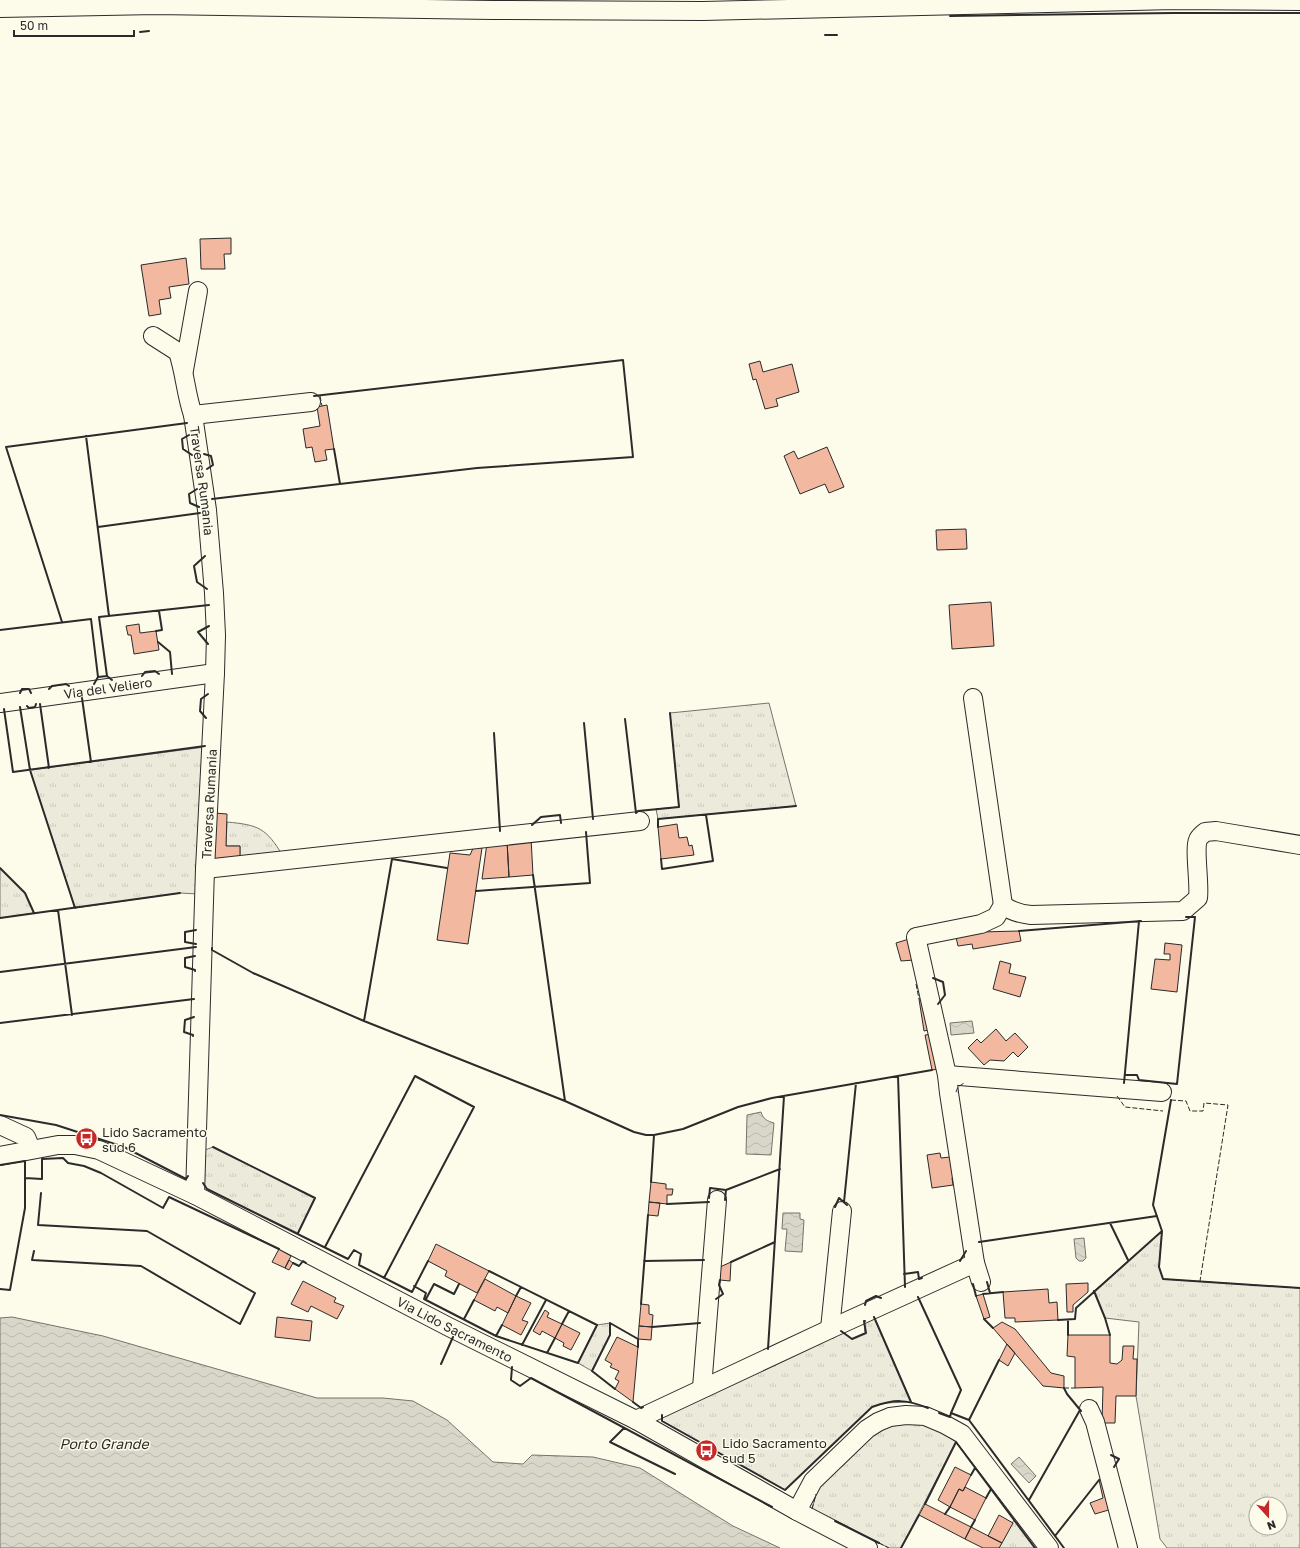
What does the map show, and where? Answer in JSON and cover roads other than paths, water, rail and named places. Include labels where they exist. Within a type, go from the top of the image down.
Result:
[{"type":"street","points":[[0,8],[156,3],[493,10],[703,11],[1175,0],[1300,1]]},
{"type":"street","points":[[184,371],[198,291]]},
{"type":"street","points":[[153,336],[178,352],[184,371]]},
{"type":"street","name":"Traversa Rumania","points":[[184,371],[189,402],[193,415],[207,510],[216,635],[205,868],[195,1195]]},
{"type":"street","points":[[193,415],[311,402]]},
{"type":"street","name":"Via del Veliero","points":[[0,703],[215,673]]},
{"type":"street","points":[[973,698],[1003,905],[996,917],[981,924],[916,937],[947,1075],[975,1263],[981,1282]]},
{"type":"street","points":[[205,868],[640,820]]},
{"type":"street","points":[[1003,905],[1013,911],[1031,916],[1183,911],[1198,898],[1198,840],[1205,832],[1216,831],[1300,845]]},
{"type":"street","points":[[947,1075],[1162,1092]]},
{"type":"street","points":[[0,1125],[26,1137],[31,1149]]},
{"type":"street","name":"Via Lido Sacramento","points":[[0,1156],[58,1145],[76,1145],[99,1150],[195,1195],[449,1327],[636,1420],[797,1511],[868,1548]]},
{"type":"street","points":[[702,1388],[717,1200]]},
{"type":"street","points":[[830,1329],[842,1211]]},
{"type":"street","points":[[636,1420],[702,1388],[975,1263]]},
{"type":"street","points":[[1089,1409],[1095,1422],[1128,1548]]},
{"type":"street","points":[[797,1511],[813,1481],[867,1429],[890,1417],[906,1415],[925,1416],[962,1434],[1049,1548]]},
{"type":"water","points":[[972,1021],[974,1033],[951,1035],[950,1023]]},
{"type":"water","points":[[761,1112],[766,1119],[774,1123],[771,1155],[746,1154],[747,1115]]},
{"type":"water","points":[[783,1213],[800,1213],[800,1219],[804,1220],[802,1252],[785,1251],[787,1229],[782,1229]]},
{"type":"water","points":[[1084,1238],[1086,1258],[1083,1261],[1079,1261],[1076,1258],[1074,1239]]},
{"type":"water","name":"Porto Grande","points":[[12,1317],[103,1336],[317,1398],[383,1398],[413,1401],[447,1420],[493,1462],[523,1464],[532,1455],[593,1457],[640,1468],[733,1526],[780,1548],[0,1548],[0,1318]]},
{"type":"water","points":[[1019,1457],[1036,1476],[1029,1483],[1011,1464]]},
{"type":"place","name":"Lido Sacramento sud 6","points":[[86,1139]]},
{"type":"place","name":"Lido Sacramento sud 5","points":[[706,1450]]}]
